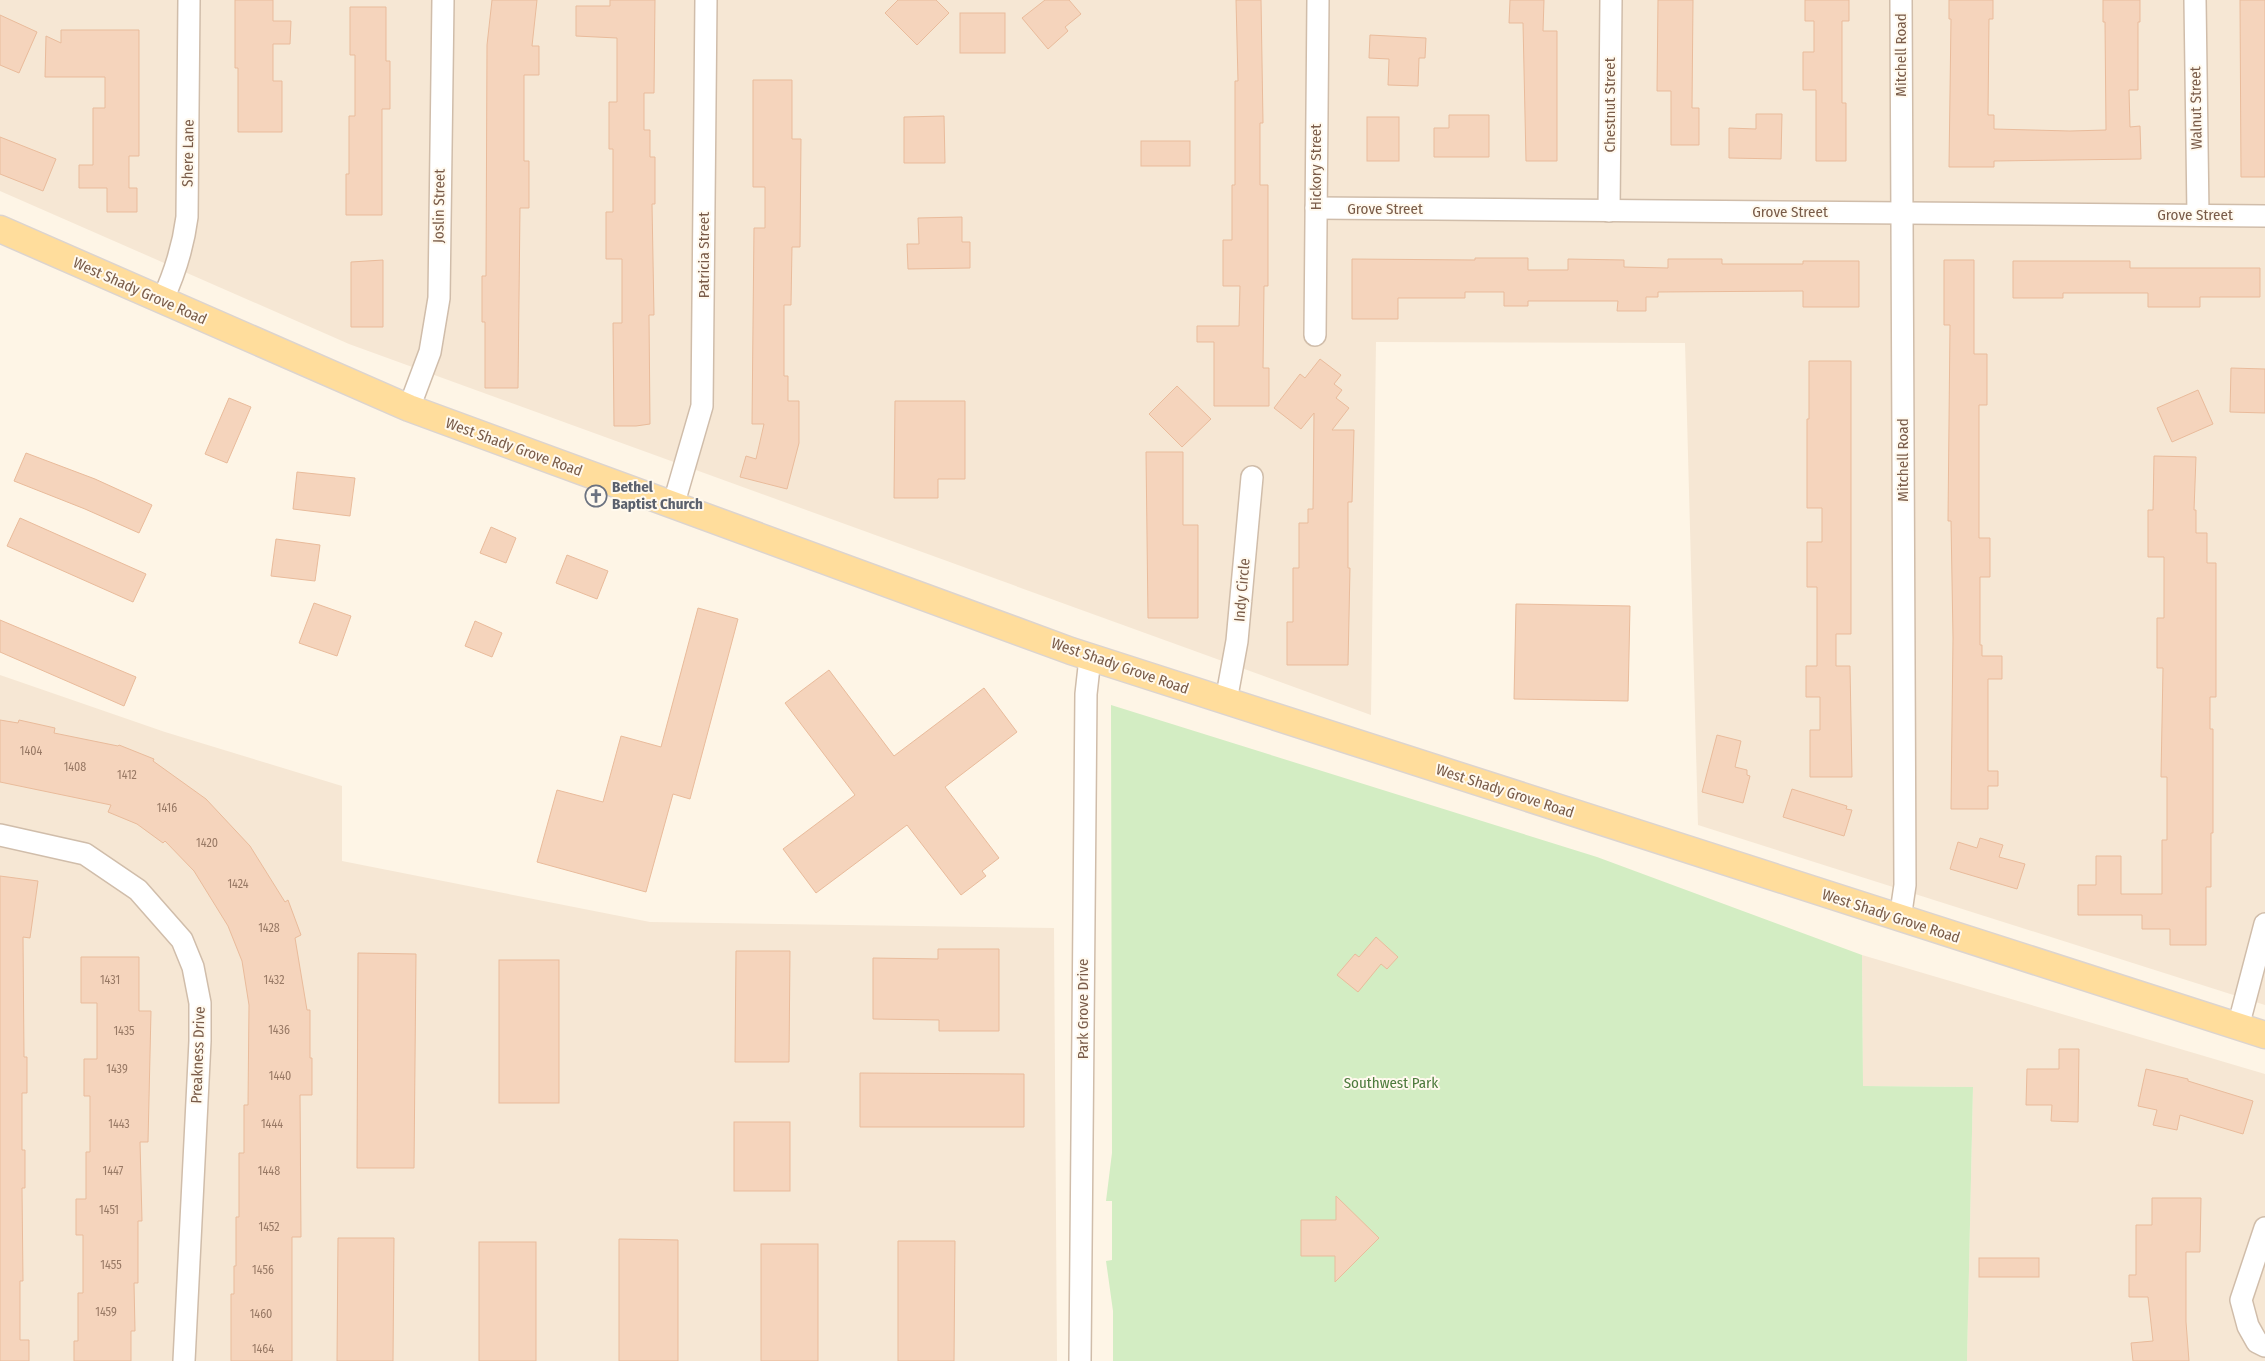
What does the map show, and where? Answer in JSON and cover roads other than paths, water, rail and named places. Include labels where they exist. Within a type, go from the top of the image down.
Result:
[{"type":"main road","name":"West Shady Grove Road","points":[[0,229],[409,408],[1090,658],[2265,1035]]},
{"type":"street","name":"Shere Lane","points":[[162,301],[175,273],[183,248],[187,218],[189,0]]},
{"type":"street","name":"Joslin Street","points":[[409,408],[430,352],[439,298],[443,0]]},
{"type":"street","name":"Patricia Street","points":[[673,506],[702,406],[706,0]]},
{"type":"street","name":"Hickory Street","points":[[1315,335],[1318,0]]},
{"type":"street","name":"Chestnut Street","points":[[1610,211],[1611,0]]},
{"type":"street","name":"Mitchell Road","points":[[1900,919],[1905,885],[1901,0]]},
{"type":"street","name":"Walnut Street","points":[[2195,0],[2198,215]]},
{"type":"street","name":"Grove Street","points":[[1316,208],[2265,216]]},
{"type":"street","name":"Indy Circle","points":[[1226,701],[1238,640],[1252,477]]},
{"type":"street","name":"Park Grove Drive","points":[[1080,1361],[1085,738],[1086,694],[1090,658]]},
{"type":"street","name":"Preakness Drive","points":[[0,835],[85,854],[138,890],[182,940],[193,967],[200,1003],[200,1041],[184,1361]]},
{"type":"street","points":[[2238,1027],[2265,924]]},
{"type":"street","points":[[2265,1228],[2241,1300],[2248,1326],[2256,1342],[2265,1346]]},
{"type":"place","name":"Bethel Baptist Church","points":[[596,496]]},
{"type":"park label","name":"Southwest Park","points":[[1391,1083]]}]
